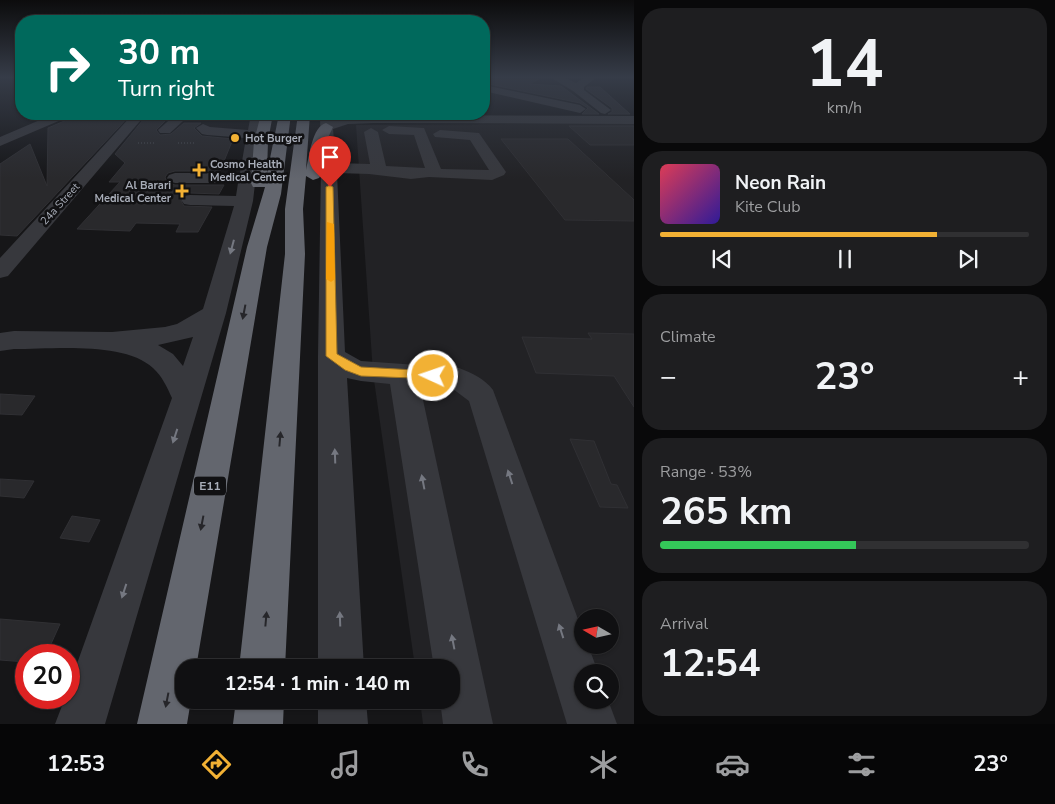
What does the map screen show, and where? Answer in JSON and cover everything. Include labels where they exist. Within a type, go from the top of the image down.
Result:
[{"type":"highway","points":[[257,247],[272,194],[284,120]]},
{"type":"highway","points":[[295,254],[318,155],[319,142],[345,124]]},
{"type":"highway","points":[[263,659],[295,254],[294,210],[345,124]]},
{"type":"highway","points":[[245,142],[260,149],[257,247]]},
{"type":"highway","name":"E11","points":[[162,724],[257,247]]},
{"type":"highway","points":[[258,724],[259,709]]},
{"type":"street","points":[[584,111],[595,120]]},
{"type":"street","points":[[606,111],[618,120]]},
{"type":"street","points":[[0,132],[24,120]]},
{"type":"street","points":[[0,142],[50,120]]},
{"type":"street","name":"24a Street","points":[[0,271],[135,120]]},
{"type":"street","points":[[165,130],[177,120]]},
{"type":"street","points":[[201,120],[208,121],[207,131],[245,142]]},
{"type":"street","points":[[345,124],[634,120]]},
{"type":"street","points":[[345,124],[418,131],[435,170],[430,173]]},
{"type":"street","points":[[341,659],[332,356],[330,168],[345,124]]},
{"type":"street","points":[[345,124],[379,170]]},
{"type":"street","points":[[330,168],[492,175],[498,172],[474,136],[420,134]]},
{"type":"street","points":[[176,178],[245,142]]},
{"type":"street","points":[[190,200],[245,142]]},
{"type":"street","points":[[80,724],[214,313],[245,142]]},
{"type":"street","points":[[5,340],[112,341],[176,334],[194,326],[214,313]]},
{"type":"street","points":[[112,341],[144,350],[164,360],[172,368],[187,398]]},
{"type":"street","points":[[332,356],[349,368],[361,371],[459,379],[469,383],[483,398],[574,670]]},
{"type":"street","points":[[403,374],[468,724]]},
{"type":"street","points":[[342,709],[343,724]]},
{"type":"street","points":[[587,709],[592,724]]},
{"type":"path","points":[[130,143],[158,143]]},
{"type":"path","points":[[177,143],[196,143]]},
{"type":"shaded area","points":[[634,123],[634,724],[423,724],[421,709],[460,709],[460,659],[414,659],[373,373],[356,125]]},
{"type":"building","points":[[585,111],[595,111],[599,114],[582,114]]},
{"type":"building","points":[[626,111],[630,114],[608,114]]},
{"type":"building","points":[[67,120],[125,120],[17,236],[0,235],[0,164],[30,144],[47,186],[48,128]]},
{"type":"building","points":[[143,120],[166,120],[156,130],[160,135],[171,134],[184,123],[201,123],[194,128],[202,136],[233,139],[220,171],[175,171],[168,173],[165,177],[167,182],[175,185],[224,185],[219,194],[190,193],[184,194],[180,199],[184,206],[212,207],[198,232],[176,232],[180,224],[136,223],[130,231],[77,229],[120,182],[109,182],[125,163],[115,154]]},
{"type":"building","points":[[569,126],[634,126],[634,145],[590,145]]},
{"type":"building","points":[[501,139],[568,139],[634,200],[634,221],[565,220]]},
{"type":"building","points":[[588,333],[634,334],[634,407],[614,376],[536,373],[522,337],[592,339]]},
{"type":"building","points":[[0,394],[35,396],[22,415],[0,414]]},
{"type":"building","points":[[570,439],[594,441],[611,484],[617,485],[628,508],[600,507]]},
{"type":"building","points":[[0,479],[34,481],[24,498],[0,496]]},
{"type":"building","points":[[72,516],[100,520],[89,542],[60,538]]},
{"type":"building","points":[[0,619],[60,624],[51,644],[15,644],[15,661],[0,660]]},
{"type":"slow traffic","points":[[330,224],[331,279]]},
{"type":"place","name":"Hot Burger","points":[[235,138]]},
{"type":"place","name":"Cosmo Health Medical Center","points":[[199,170]]},
{"type":"place","name":"Al Barari Medical Center","points":[[182,191]]},
{"type":"route","points":[[330,187],[332,356],[349,368],[361,371],[433,376]]}]
